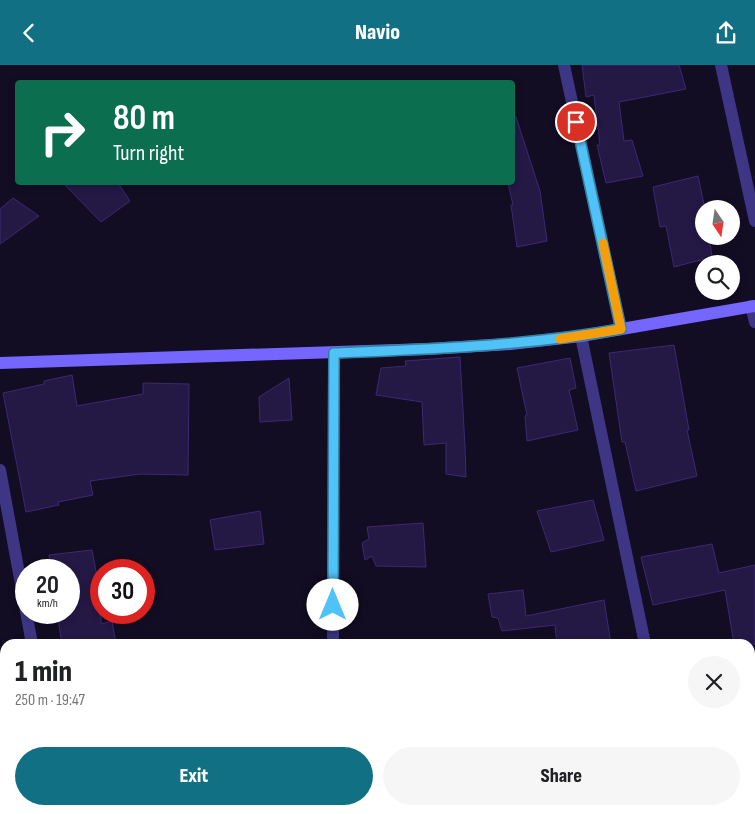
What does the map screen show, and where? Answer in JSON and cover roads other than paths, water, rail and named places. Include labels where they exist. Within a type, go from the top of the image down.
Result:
[{"type":"street","points":[[564,65],[621,329]]},
{"type":"street","points":[[721,65],[755,221]]},
{"type":"street","points":[[0,363],[334,353],[482,346],[582,336],[753,306],[755,322]]},
{"type":"street","points":[[582,336],[644,639]]},
{"type":"street","points":[[333,639],[334,353]]},
{"type":"street","points":[[0,470],[31,639]]}]
